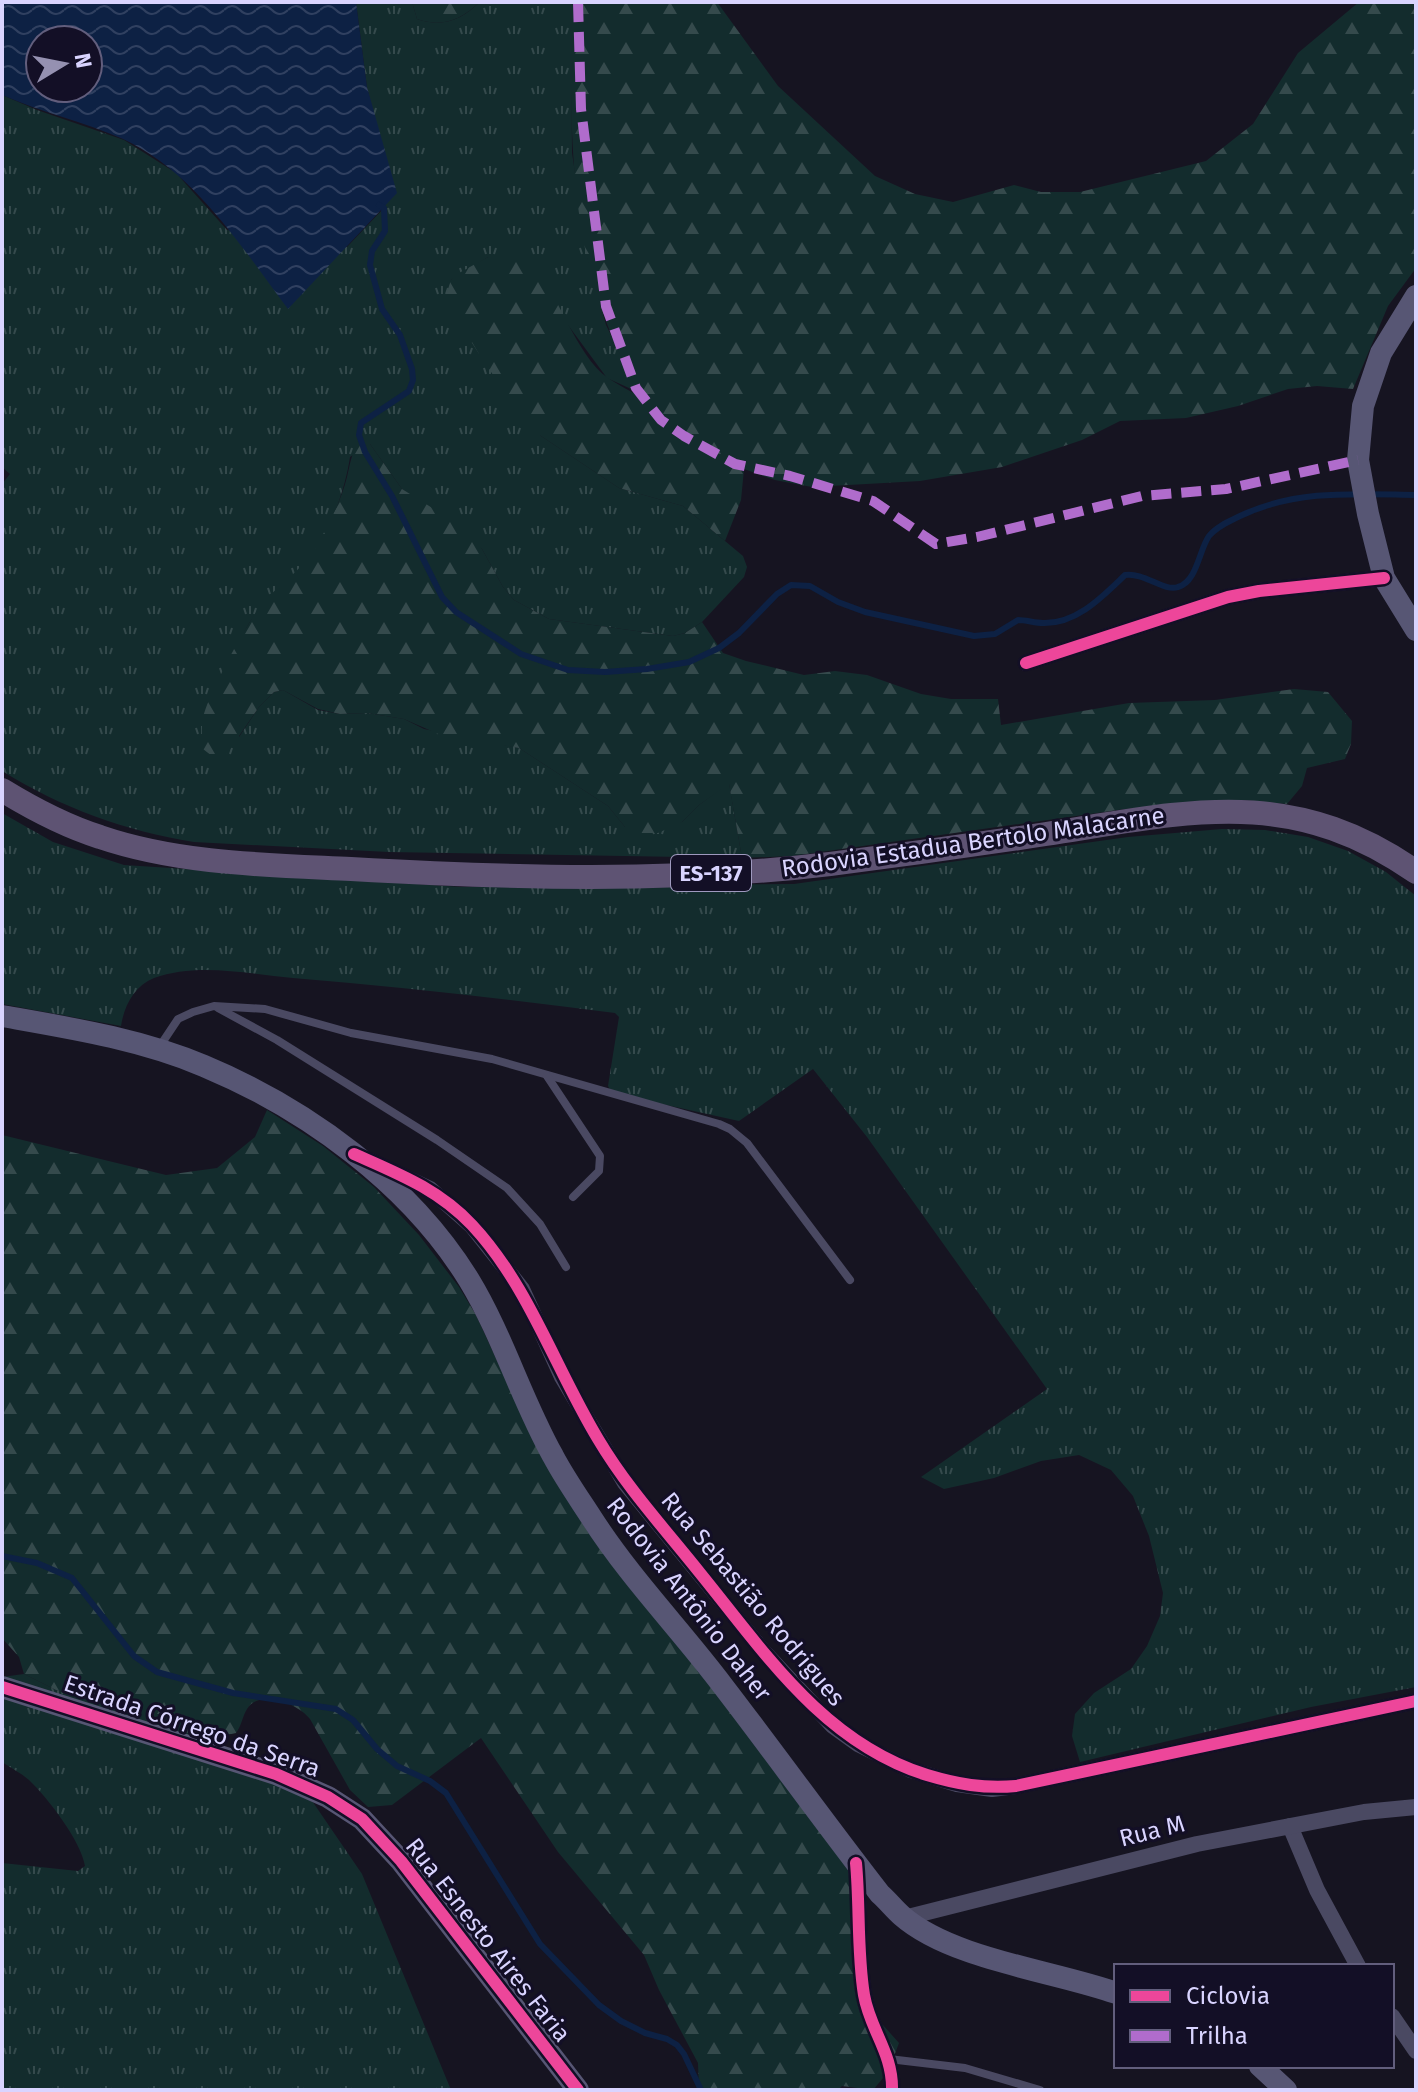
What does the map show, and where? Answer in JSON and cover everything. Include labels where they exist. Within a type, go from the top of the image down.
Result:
[{"type":"main road","points":[[1416,296],[1381,353],[1363,406],[1358,460],[1384,578],[1416,630]]},
{"type":"main road","name":"Rodovia Estadua Bertolo Malacarne","points":[[2,790],[37,812],[101,838],[167,854],[271,865],[545,876],[784,869],[988,843],[1157,817],[1251,811],[1321,823],[1388,852],[1416,872]]},
{"type":"main road","name":"Rodovia Antônio Daher","points":[[2,1016],[102,1035],[205,1066],[307,1120],[354,1154],[409,1204],[468,1279],[552,1455],[592,1520],[880,1894],[904,1918],[930,1934],[993,1959],[1114,1992]]},
{"type":"main road","name":"Estrada Córrego da Serra","points":[[2,1687],[276,1774],[319,1792],[362,1819]]},
{"type":"main road","name":"Rua Esnesto Aires Faria","points":[[362,1819],[401,1861],[578,2090]]},
{"type":"main road","points":[[1262,2068],[1286,2090]]},
{"type":"street","points":[[1026,663],[1228,597],[1384,578]]},
{"type":"street","name":"Rua Sebastião Rodrigues","points":[[354,1154],[430,1189],[472,1226],[522,1289],[562,1377],[625,1483],[763,1651],[813,1706],[833,1726],[887,1761],[957,1784],[992,1789],[1416,1701]]},
{"type":"street","name":"Rua M","points":[[904,1918],[1197,1844],[1364,1812],[1416,1807]]},
{"type":"street","points":[[1290,1826],[1317,1890],[1357,1964]]},
{"type":"street","points":[[856,1863],[864,1995],[889,2059],[892,2090]]},
{"type":"street","points":[[1394,2019],[1416,2051]]},
{"type":"lane","points":[[158,1050],[178,1019],[214,1006],[265,1009],[351,1033],[492,1059],[730,1129],[747,1143],[850,1280]]},
{"type":"lane","points":[[214,1006],[290,1049],[507,1188],[540,1224],[566,1267]]},
{"type":"lane","points":[[547,1075],[600,1156],[599,1171],[573,1197]]},
{"type":"lane","points":[[889,2059],[965,2068],[1040,2090]]},
{"type":"green space","points":[[356,2],[412,2],[417,19],[435,23],[459,18],[480,2],[571,2],[572,153],[588,260],[606,325],[642,399],[629,388],[607,378],[568,325],[488,257],[451,280],[541,436],[619,488],[683,506],[743,556],[747,567],[744,577],[702,622],[685,633],[673,636],[549,619],[514,600],[503,587],[482,549],[402,489],[370,444],[350,457],[334,514],[313,554],[259,610],[245,631],[239,645],[237,663],[239,737],[259,707],[274,692],[283,690],[318,710],[404,719],[424,729],[519,748],[608,806],[625,827],[682,822],[729,783],[742,858],[389,852],[194,842],[95,816],[48,796],[2,771],[2,484],[10,474],[2,467],[2,95],[124,140],[176,173],[227,230],[347,247],[384,208],[379,136],[367,87]]},
{"type":"green space","points":[[412,2],[480,2],[458,18],[435,23],[417,19]]},
{"type":"green space","points":[[571,2],[717,2],[778,86],[875,176],[915,194],[953,202],[1014,185],[1041,192],[1080,192],[1206,161],[1253,124],[1298,53],[1359,2],[1416,2],[1416,268],[1388,306],[1353,389],[1317,386],[1288,389],[1238,406],[1186,418],[1120,421],[1082,440],[1002,467],[920,481],[812,487],[775,480],[744,469],[741,500],[725,541],[683,506],[619,488],[541,436],[516,410],[451,311],[446,295],[451,280],[488,257],[530,261],[550,289],[586,355],[608,378],[640,397],[601,309],[584,244],[572,141]]},
{"type":"green space","points":[[358,443],[370,444],[402,489],[461,526],[482,549],[503,587],[514,600],[549,619],[673,636],[685,633],[702,622],[723,653],[746,661],[804,675],[835,671],[867,675],[921,694],[951,699],[998,699],[1001,725],[1129,703],[1215,700],[1294,689],[1328,692],[1352,721],[1351,744],[1345,759],[1307,768],[1302,786],[1287,804],[1243,800],[1125,809],[792,856],[742,858],[729,784],[699,805],[682,822],[658,833],[641,833],[625,827],[608,806],[519,748],[443,736],[404,719],[367,713],[340,714],[318,709],[283,690],[274,692],[259,707],[224,758],[212,756],[203,749],[202,729],[212,694],[256,612],[305,562],[317,545],[338,504]]},
{"type":"green space","points":[[2,813],[53,842],[124,865],[461,887],[794,884],[1128,837],[1222,829],[1265,830],[1308,837],[1348,851],[1386,872],[1416,896],[1416,1687],[1311,1707],[1080,1762],[1072,1736],[1075,1714],[1094,1693],[1131,1669],[1147,1646],[1160,1616],[1163,1593],[1149,1536],[1133,1496],[1111,1470],[1079,1455],[1041,1461],[994,1478],[944,1489],[921,1477],[1047,1389],[867,1137],[813,1069],[739,1121],[612,1093],[608,1086],[619,1017],[615,1013],[414,989],[205,970],[171,973],[141,986],[131,998],[121,1026],[2,1004]]},
{"type":"green space","points":[[267,1110],[323,1146],[374,1187],[419,1235],[459,1287],[476,1315],[529,1430],[849,1866],[873,2014],[899,2043],[888,2072],[873,2090],[842,2086],[838,2090],[699,2090],[698,2063],[644,1955],[558,1852],[481,1738],[392,1805],[368,1807],[350,1790],[310,1719],[297,1708],[279,1700],[253,1703],[245,1712],[236,1733],[209,1739],[56,1690],[24,1674],[19,1657],[2,1638],[2,1135],[166,1175],[217,1168],[255,1137]]},
{"type":"green space","points":[[24,1674],[56,1690],[209,1739],[207,1755],[308,1795],[362,1874],[451,2090],[2,2090],[2,1863],[78,1871],[85,1866],[71,1833],[54,1809],[29,1780],[2,1762],[2,1677]]},
{"type":"water","points":[[2,2],[356,2],[367,87],[397,193],[288,309],[235,237],[173,171],[123,139],[24,104],[104,104],[104,24],[24,24],[24,104],[2,95]]},
{"type":"waterway","points":[[379,205],[384,208],[385,231],[372,251],[370,265],[382,309],[400,335],[413,380],[409,391],[361,423],[359,435],[365,452],[392,496],[442,597],[456,612],[521,654],[568,670],[605,672],[689,662],[719,648],[739,633],[777,594],[791,585],[810,586],[838,602],[865,612],[974,636],[995,634],[1018,620],[1055,622],[1078,614],[1125,575],[1139,576],[1172,588],[1184,584],[1194,572],[1212,532],[1261,507],[1326,495],[1416,495]]},
{"type":"waterway","points":[[2,1556],[37,1563],[72,1578],[134,1656],[157,1672],[233,1693],[336,1709],[353,1720],[377,1749],[397,1766],[430,1781],[446,1793],[540,1944],[599,2005],[621,2021],[677,2045],[701,2090]]},
{"type":"marked path","points":[[578,2],[581,109],[606,306],[636,388],[661,420],[684,436],[735,464],[790,476],[873,501],[936,544],[977,537],[1142,496],[1226,489],[1358,460]]},
{"type":"cycle path","points":[[1026,663],[1228,597],[1384,578]]},
{"type":"cycle path","points":[[354,1154],[432,1192],[472,1225],[510,1274],[598,1439],[634,1491],[748,1634],[799,1692],[857,1741],[890,1760],[927,1775],[960,1783],[1016,1786],[1416,1701]]},
{"type":"cycle path","points":[[2,1687],[276,1774],[328,1797],[362,1819],[401,1861],[578,2090]]},
{"type":"cycle path","points":[[856,1863],[864,1995],[889,2064],[892,2090]]}]
